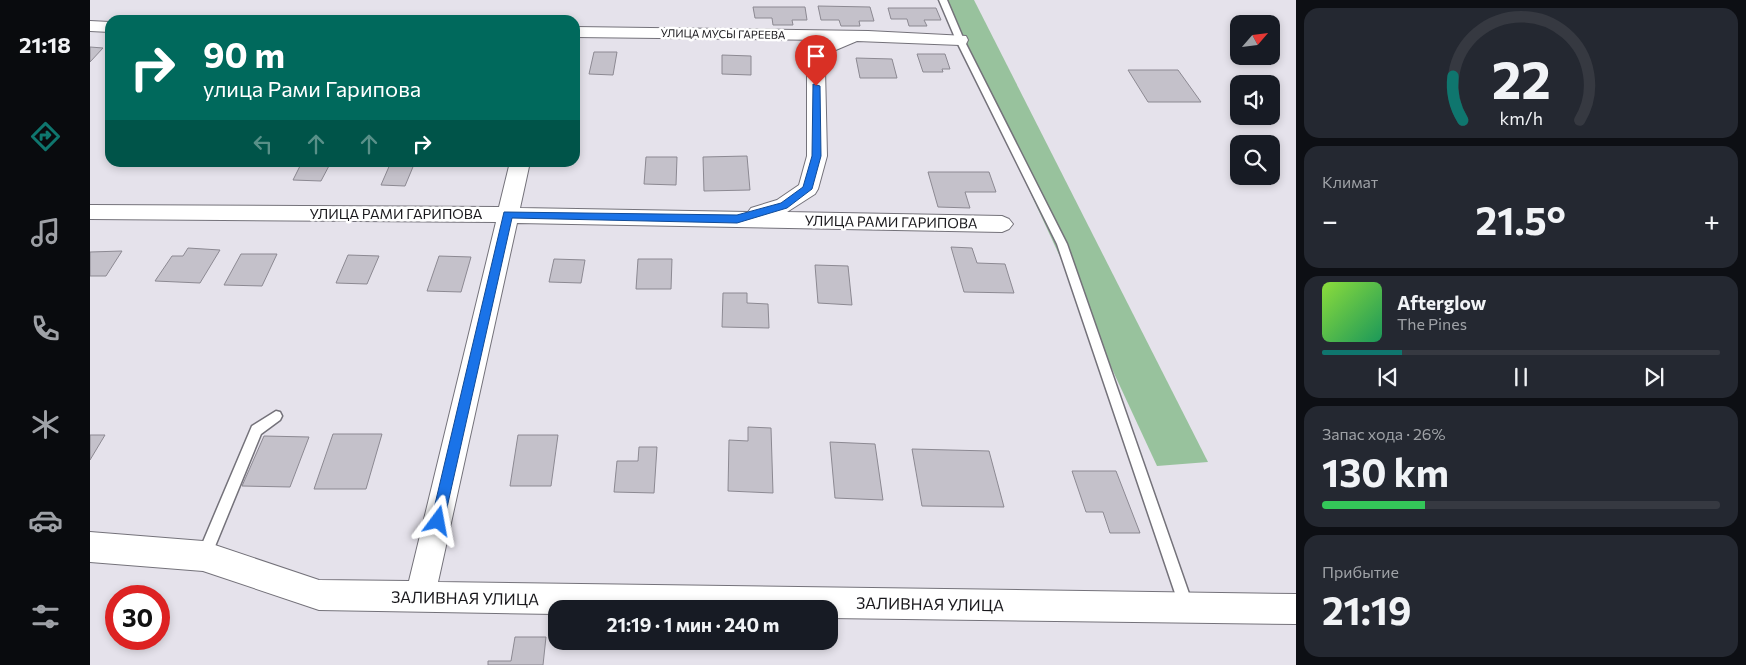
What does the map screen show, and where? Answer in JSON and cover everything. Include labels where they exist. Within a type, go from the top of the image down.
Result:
[{"type":"street","points":[[90,26],[105,26]]},
{"type":"street","name":"УЛИЦА МУСЫ ГАРЕЕВА","points":[[580,32],[868,36],[960,40]]},
{"type":"street","points":[[737,219],[784,206],[808,189],[817,156],[816,69],[824,50],[843,41],[868,36]]},
{"type":"street","points":[[420,597],[519,167]]},
{"type":"street","name":"УЛИЦА РАМИ ГАРИПОВА","points":[[90,212],[507,214],[1002,224]]},
{"type":"street","name":"ЗАЛИВНАЯ УЛИЦА","points":[[90,547],[203,556],[319,595],[1296,609]]},
{"type":"lane","points":[[943,0],[960,40],[1062,244],[1187,607]]},
{"type":"lane","points":[[203,556],[256,430],[276,416]]},
{"type":"green space","points":[[941,0],[974,0],[1208,462],[1157,466]]},
{"type":"building","points":[[818,6],[870,7],[874,21],[859,21],[860,26],[841,26],[839,20],[821,20]]},
{"type":"building","points":[[753,7],[805,7],[807,20],[792,20],[793,25],[773,25],[772,18],[755,18]]},
{"type":"building","points":[[888,8],[936,8],[941,20],[924,20],[927,26],[909,26],[907,19],[891,19]]},
{"type":"building","points":[[90,47],[103,48],[90,62]]},
{"type":"building","points":[[594,52],[617,52],[613,75],[589,74]]},
{"type":"building","points":[[917,54],[945,54],[950,69],[942,69],[943,72],[923,72]]},
{"type":"building","points":[[722,55],[751,56],[751,75],[722,74]]},
{"type":"building","points":[[856,58],[892,59],[897,78],[860,78]]},
{"type":"building","points":[[1128,70],[1178,70],[1201,102],[1148,102]]},
{"type":"building","points":[[747,156],[750,190],[704,191],[703,157]]},
{"type":"building","points":[[646,157],[677,157],[676,185],[644,184]]},
{"type":"building","points":[[300,167],[328,167],[321,181],[293,180]]},
{"type":"building","points":[[389,167],[413,167],[405,186],[381,185]]},
{"type":"building","points":[[928,172],[989,172],[996,192],[965,192],[970,208],[938,207]]},
{"type":"building","points":[[951,247],[972,248],[977,263],[1005,264],[1014,293],[964,292]]},
{"type":"building","points":[[188,248],[220,250],[200,283],[155,281],[172,256],[183,256]]},
{"type":"building","points":[[122,251],[106,276],[90,276],[90,252]]},
{"type":"building","points":[[241,254],[277,254],[262,286],[224,285]]},
{"type":"building","points":[[348,255],[379,256],[367,284],[336,283]]},
{"type":"building","points":[[439,256],[471,257],[461,292],[427,291]]},
{"type":"building","points":[[554,259],[585,260],[581,283],[549,282]]},
{"type":"building","points":[[638,259],[672,259],[671,289],[636,289]]},
{"type":"building","points":[[815,265],[848,266],[852,305],[818,303]]},
{"type":"building","points":[[723,293],[747,293],[747,303],[768,304],[769,328],[722,327]]},
{"type":"building","points":[[748,427],[771,428],[773,493],[728,491],[729,440],[748,441]]},
{"type":"building","points":[[333,434],[382,434],[366,489],[314,489]]},
{"type":"building","points":[[90,435],[105,435],[90,460]]},
{"type":"building","points":[[518,435],[558,435],[551,486],[510,486]]},
{"type":"building","points":[[264,436],[309,437],[290,487],[242,486]]},
{"type":"building","points":[[830,442],[875,444],[883,500],[835,498]]},
{"type":"building","points":[[639,447],[657,447],[654,493],[614,492],[617,461],[638,461]]},
{"type":"building","points":[[912,449],[989,451],[1004,507],[922,506]]},
{"type":"building","points":[[1072,471],[1116,471],[1140,533],[1110,533],[1103,512],[1086,512]]},
{"type":"building","points":[[515,637],[546,637],[543,665],[488,665],[488,661],[511,661]]},
{"type":"route","points":[[438,521],[507,214],[737,219],[784,206],[808,189],[817,156],[816,86]]}]
